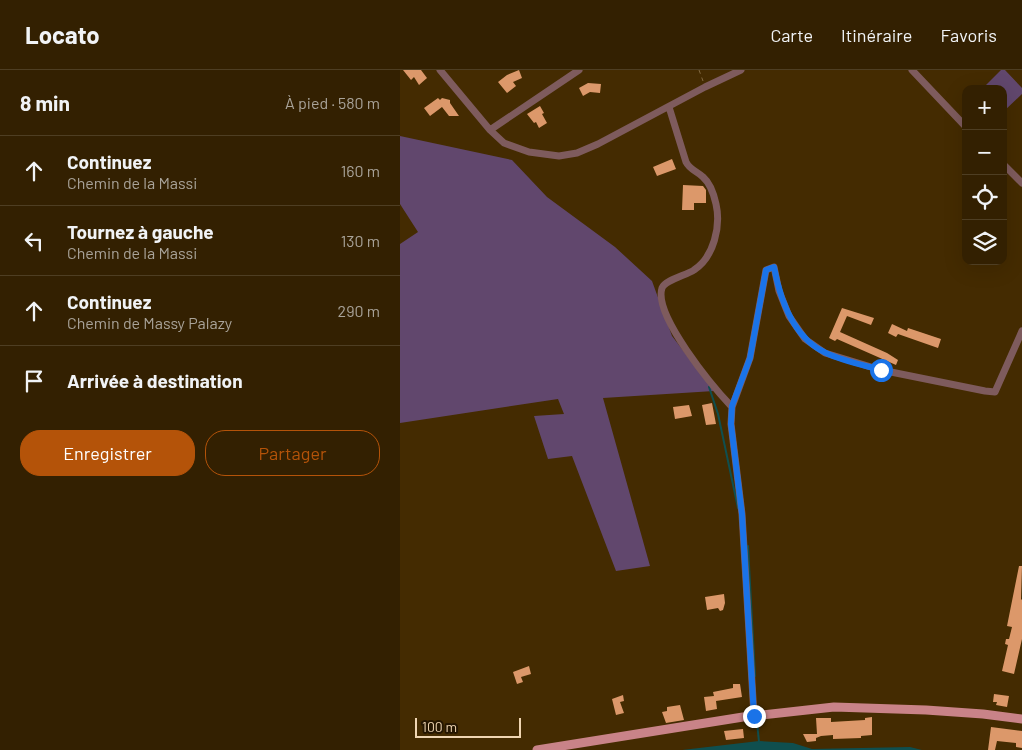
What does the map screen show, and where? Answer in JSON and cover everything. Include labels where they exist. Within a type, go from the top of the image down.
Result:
[{"type":"main road","points":[[537,750],[657,730],[834,707],[870,707],[973,713],[1022,719]]},
{"type":"street","points":[[440,70],[490,130],[504,143],[529,152],[559,156],[566,156],[598,144],[741,70]]},
{"type":"street","points":[[490,130],[579,70]]},
{"type":"street","points":[[912,70],[962,123]]},
{"type":"street","points":[[668,107],[686,162],[689,168],[703,177],[708,184],[716,206],[718,220],[713,244],[702,263],[694,270],[666,282],[662,288],[663,309],[682,344],[732,406]]},
{"type":"street","points":[[1007,168],[1022,183]]},
{"type":"street","points":[[754,716],[742,514],[733,444],[732,406],[750,358],[766,270],[774,267],[779,291],[789,316],[805,339],[825,353],[881,370],[995,392],[1022,331]]},
{"type":"path","points":[[699,70],[705,87]]},
{"type":"shaded area","points":[[1001,70],[1005,70],[1022,88],[1022,94],[1007,108],[1007,85],[986,85]]},
{"type":"shaded area","points":[[400,136],[512,160],[547,197],[615,247],[652,281],[672,336],[714,391],[603,398],[650,566],[616,571],[572,456],[548,459],[534,416],[564,414],[558,399],[400,423],[400,244],[418,232],[400,204]]},
{"type":"water","points":[[759,741],[793,743],[812,749],[910,747],[922,750],[682,750]]},
{"type":"building","points":[[403,70],[421,70],[427,78],[419,85],[414,77],[411,80]]},
{"type":"building","points":[[519,70],[522,78],[513,82],[516,86],[507,93],[498,82],[507,75]]},
{"type":"building","points":[[588,83],[601,84],[600,93],[590,92],[583,96],[579,88]]},
{"type":"building","points":[[438,98],[440,100],[442,98],[450,100],[459,116],[449,116],[442,107],[430,116],[424,108]]},
{"type":"building","points":[[540,106],[547,123],[539,128],[536,122],[534,123],[527,114]]},
{"type":"building","points":[[672,159],[676,169],[657,176],[653,167]]},
{"type":"building","points":[[683,185],[703,186],[706,190],[706,203],[694,203],[694,210],[682,210]]},
{"type":"building","points":[[842,308],[874,318],[871,325],[847,316],[840,332],[887,353],[898,360],[896,365],[837,339],[835,341],[829,338]]},
{"type":"building","points":[[892,324],[907,331],[908,328],[941,339],[938,348],[898,334],[896,337],[888,333]]},
{"type":"building","points":[[712,403],[716,424],[706,425],[702,405]]},
{"type":"building","points":[[689,405],[692,416],[675,419],[673,407]]},
{"type":"building","points":[[1019,566],[1022,566],[1022,639],[1014,674],[1002,671],[1008,645],[1005,644],[1006,639],[1009,639],[1012,627],[1007,626]]},
{"type":"building","points":[[724,594],[725,603],[723,610],[720,611],[718,608],[707,610],[705,597]]},
{"type":"building","points":[[529,666],[531,674],[521,677],[523,682],[517,684],[513,672]]},
{"type":"building","points":[[733,684],[740,684],[742,697],[716,701],[717,709],[706,711],[704,697],[714,696],[713,692],[733,688]]},
{"type":"building","points":[[994,694],[1009,696],[1007,707],[996,705],[997,702],[993,702]]},
{"type":"building","points":[[623,695],[624,701],[620,702],[624,713],[616,715],[612,699]]},
{"type":"building","points":[[680,705],[684,720],[666,723],[662,712],[667,711],[667,707]]},
{"type":"building","points":[[872,717],[872,735],[861,736],[861,738],[833,739],[833,735],[821,736],[816,738],[816,741],[807,742],[803,734],[817,734],[816,718],[831,718],[831,722],[865,720],[865,718]]},
{"type":"building","points":[[991,727],[1022,731],[1022,748],[1016,747],[1016,743],[997,741],[995,750],[988,750]]},
{"type":"building","points":[[743,729],[744,738],[726,740],[724,731]]},
{"type":"waterway","points":[[709,387],[718,414],[738,508]]},
{"type":"waterway","points":[[748,546],[755,676]]},
{"type":"waterway","points":[[757,722],[759,742]]},
{"type":"route","points":[[754,716],[742,514],[731,424],[732,406],[750,358],[766,270],[774,267],[779,291],[789,316],[805,339],[825,353],[881,370]]}]
